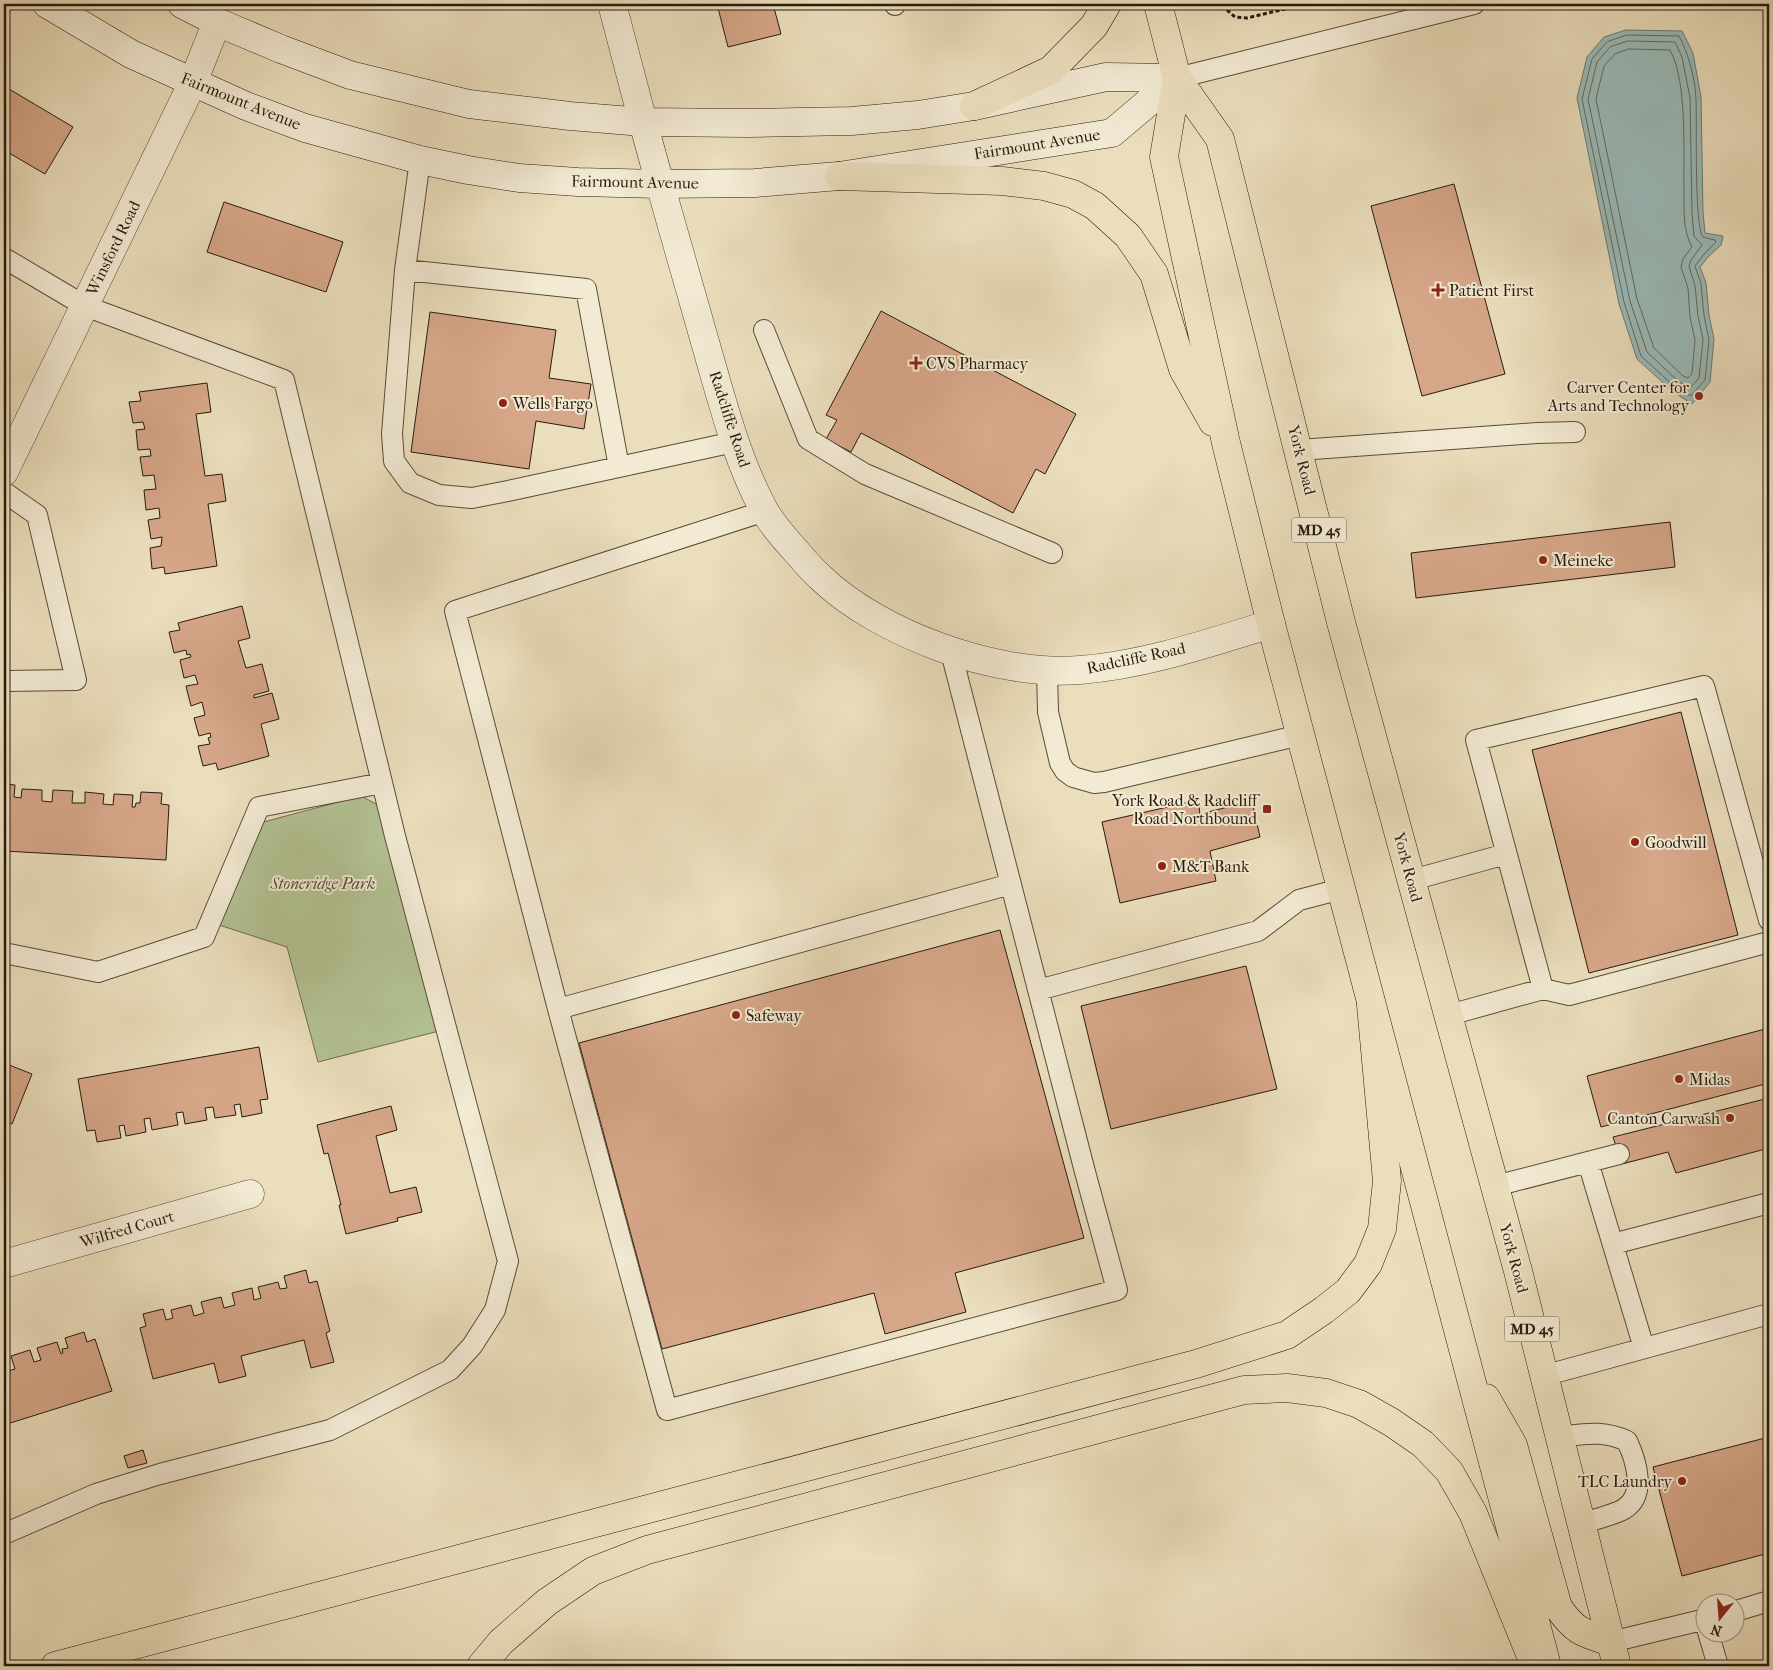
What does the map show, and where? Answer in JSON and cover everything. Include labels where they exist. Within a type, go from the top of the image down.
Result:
[{"type":"main road","name":"Fairmount Avenue","points":[[47,4],[132,54],[246,106],[305,128],[420,160],[468,170],[519,178],[578,182],[660,184],[755,183],[839,176],[1112,133],[1176,78]]},
{"type":"main road","points":[[182,4],[217,22],[350,75],[468,104],[570,116],[643,122],[756,123],[852,121],[918,115],[974,106],[1106,77],[1176,78]]},
{"type":"main road","points":[[612,4],[643,122]]},
{"type":"main road","points":[[974,106],[1051,70],[1094,26],[1107,4]]},
{"type":"main road","name":"York Road","points":[[1158,4],[1176,78],[1220,139],[1342,626],[1495,1186],[1614,1654]]},
{"type":"main road","name":"Winsford Road","points":[[4,472],[193,82],[217,22]]},
{"type":"main road","name":"York Road","points":[[1176,78],[1164,158],[1226,443],[1300,735],[1547,1666]]},
{"type":"main road","name":"Radcliffe Road","points":[[643,122],[734,442],[765,511],[820,578],[857,606],[903,633],[951,652],[1004,665],[1047,671],[1088,669],[1140,660],[1271,624]]},
{"type":"main road","points":[[839,176],[1002,181],[1044,186],[1073,194],[1095,206],[1128,236],[1154,274],[1183,369],[1226,443]]},
{"type":"main road","points":[[55,1666],[1196,1364],[1288,1334],[1348,1291],[1368,1264],[1382,1229],[1388,1181],[1371,1005]]},
{"type":"main road","name":"Wilfred Court","points":[[4,1264],[250,1194]]},
{"type":"main road","points":[[1470,1374],[1513,1445],[1558,1607],[1568,1622],[1614,1654]]},
{"type":"main road","points":[[480,1666],[501,1642],[554,1597],[592,1571],[647,1550],[1244,1390],[1287,1388],[1326,1393],[1359,1404],[1391,1422],[1423,1444],[1448,1471],[1473,1513],[1535,1666]]},
{"type":"lane","points":[[1176,78],[1474,4]]},
{"type":"lane","points":[[420,160],[404,270],[392,434],[394,461],[410,483],[439,495],[472,498],[508,492],[734,442]]},
{"type":"lane","points":[[4,258],[85,306],[284,380],[382,783],[508,1261],[495,1310],[472,1346],[450,1370],[330,1430],[160,1474],[96,1494],[4,1534]]},
{"type":"lane","points":[[404,270],[586,289],[619,467]]},
{"type":"lane","points":[[764,330],[808,439],[866,474],[1052,553]]},
{"type":"lane","points":[[1299,450],[1575,432]]},
{"type":"lane","points":[[4,492],[37,515],[76,680],[4,681]]},
{"type":"lane","points":[[765,511],[455,610],[558,1009],[667,1410],[1117,1290],[951,652]]},
{"type":"lane","points":[[1047,671],[1048,712],[1060,763],[1065,771],[1083,781],[1104,782],[1300,735]]},
{"type":"lane","points":[[1543,989],[1476,740],[1704,686],[1769,920]]},
{"type":"lane","points":[[4,953],[98,972],[204,937],[259,807],[382,783]]},
{"type":"lane","points":[[1412,880],[1506,854]]},
{"type":"lane","points":[[558,1009],[1011,884]]},
{"type":"lane","points":[[1038,990],[1258,931],[1299,900],[1341,889]]},
{"type":"lane","points":[[1449,1016],[1543,989],[1569,995],[1769,942]]},
{"type":"lane","points":[[1495,1186],[1618,1154]]},
{"type":"lane","points":[[1588,1162],[1644,1348]]},
{"type":"lane","points":[[1613,1244],[1769,1203]]},
{"type":"lane","points":[[1543,1376],[1769,1314]]},
{"type":"lane","points":[[1558,1437],[1594,1432],[1614,1436],[1627,1441],[1634,1456],[1639,1480],[1635,1496],[1625,1508],[1580,1524]]},
{"type":"lane","points":[[1746,1608],[1769,1601]]},
{"type":"lane","points":[[1614,1654],[1696,1623]]},
{"type":"lane","points":[[1711,1642],[1718,1666]]},
{"type":"path","points":[[1226,10],[1234,17],[1247,18],[1306,4]]},
{"type":"green space","name":"Stoneridge Park","points":[[361,796],[380,806],[439,1031],[318,1062],[287,947],[219,925],[256,824]]},
{"type":"water","points":[[1626,30],[1682,31],[1693,53],[1701,97],[1705,233],[1723,236],[1721,245],[1700,267],[1706,283],[1709,315],[1714,339],[1710,382],[1692,404],[1672,391],[1637,359],[1619,304],[1577,98],[1587,57],[1604,37]]},
{"type":"building","points":[[717,4],[773,4],[781,34],[728,47]]},
{"type":"building","points":[[4,86],[73,127],[45,174],[4,150]]},
{"type":"building","name":"Patient First","points":[[1454,184],[1505,374],[1422,396],[1371,206]]},
{"type":"building","points":[[224,202],[343,242],[326,292],[207,252]]},
{"type":"building","name":"CVS Pharmacy","points":[[881,311],[1076,414],[1045,474],[1036,469],[1013,513],[861,433],[851,452],[826,439],[837,420],[826,415]]},
{"type":"building","name":"Wells Fargo","points":[[430,312],[556,330],[549,378],[591,384],[584,429],[536,421],[529,469],[411,452]]},
{"type":"building","points":[[207,383],[211,412],[196,414],[205,476],[222,474],[226,501],[208,504],[217,566],[165,574],[164,567],[152,569],[150,548],[161,546],[162,537],[151,539],[148,520],[160,518],[159,508],[146,510],[144,490],[156,489],[154,475],[143,476],[140,457],[151,456],[150,449],[138,450],[136,430],[145,429],[143,422],[133,423],[129,402],[141,401],[139,392]]},
{"type":"building","name":"Meineke","points":[[1670,522],[1675,567],[1416,598],[1411,553]]},
{"type":"building","points":[[242,606],[250,638],[238,641],[246,668],[262,664],[269,691],[254,695],[254,698],[272,693],[279,719],[261,724],[269,756],[218,770],[216,763],[203,766],[198,746],[210,744],[208,738],[211,737],[210,733],[199,736],[194,718],[205,715],[202,702],[191,706],[186,686],[198,684],[195,675],[184,678],[180,660],[191,657],[190,654],[187,655],[186,650],[174,653],[169,632],[180,630],[178,623]]},
{"type":"building","name":"Goodwill","points":[[1681,712],[1738,935],[1589,973],[1532,750]]},
{"type":"building","points":[[4,784],[15,785],[14,797],[21,798],[22,789],[42,790],[42,801],[52,802],[53,790],[73,791],[72,803],[85,803],[85,792],[104,794],[103,804],[113,805],[114,794],[133,795],[132,807],[135,807],[136,803],[140,803],[141,792],[162,793],[161,804],[169,805],[166,860],[4,851]]},
{"type":"building","name":"M&T Bank","points":[[1198,800],[1200,814],[1252,801],[1260,837],[1210,851],[1216,881],[1120,903],[1102,822]]},
{"type":"building","points":[[1000,930],[1084,1238],[955,1273],[966,1312],[885,1334],[874,1293],[662,1349],[579,1043]]},
{"type":"building","points":[[1246,966],[1277,1089],[1111,1129],[1081,1006]]},
{"type":"building","name":"Midas","points":[[1769,1028],[1769,1083],[1601,1127],[1587,1076]]},
{"type":"building","points":[[259,1047],[268,1099],[260,1100],[262,1113],[242,1117],[240,1104],[234,1105],[236,1115],[215,1118],[213,1107],[205,1108],[207,1120],[185,1124],[183,1112],[176,1113],[178,1125],[152,1130],[150,1118],[144,1119],[146,1132],[126,1136],[124,1125],[119,1126],[121,1138],[97,1142],[95,1130],[87,1131],[78,1079]]},
{"type":"building","points":[[4,1063],[32,1074],[12,1124],[6,1122],[4,1128]]},
{"type":"building","name":"Canton Carwash","points":[[1769,1098],[1769,1148],[1676,1173],[1668,1152],[1622,1164],[1613,1137]]},
{"type":"building","points":[[391,1106],[397,1130],[376,1136],[390,1193],[416,1187],[422,1212],[397,1218],[398,1221],[346,1234],[328,1153],[324,1154],[317,1125]]},
{"type":"building","points":[[306,1270],[309,1283],[317,1281],[330,1331],[326,1333],[334,1362],[311,1368],[304,1340],[241,1356],[246,1376],[219,1383],[214,1363],[153,1379],[140,1328],[146,1326],[143,1314],[163,1309],[166,1320],[173,1318],[171,1310],[191,1305],[194,1316],[204,1313],[201,1302],[221,1297],[224,1308],[235,1305],[232,1293],[252,1288],[254,1300],[261,1298],[258,1287],[278,1282],[280,1289],[287,1288],[284,1276]]},
{"type":"building","points":[[84,1332],[87,1342],[95,1339],[112,1391],[4,1425],[4,1372],[15,1369],[11,1356],[30,1350],[34,1362],[41,1360],[37,1348],[57,1342],[61,1354],[63,1353],[62,1349],[68,1348],[65,1338]]},
{"type":"building","points":[[1769,1437],[1769,1553],[1682,1576],[1653,1467]]},
{"type":"building","points":[[143,1450],[147,1463],[128,1468],[124,1456]]},
{"type":"place","name":"Patient First","points":[[1438,290]]},
{"type":"place","name":"CVS Pharmacy","points":[[916,363]]},
{"type":"place","name":"Carver Center for Arts and Technology","points":[[1699,396]]},
{"type":"place","name":"Wells Fargo","points":[[503,403]]},
{"type":"place","name":"Meineke","points":[[1543,560]]},
{"type":"place","name":"York Road & Radcliff Road Northbound","points":[[1267,809]]},
{"type":"place","name":"Goodwill","points":[[1635,842]]},
{"type":"place","name":"M&T Bank","points":[[1162,866]]},
{"type":"place","name":"Safeway","points":[[736,1015]]},
{"type":"place","name":"Midas","points":[[1679,1079]]},
{"type":"place","name":"Canton Carwash","points":[[1730,1118]]},
{"type":"place","name":"TLC Laundry","points":[[1682,1481]]}]
